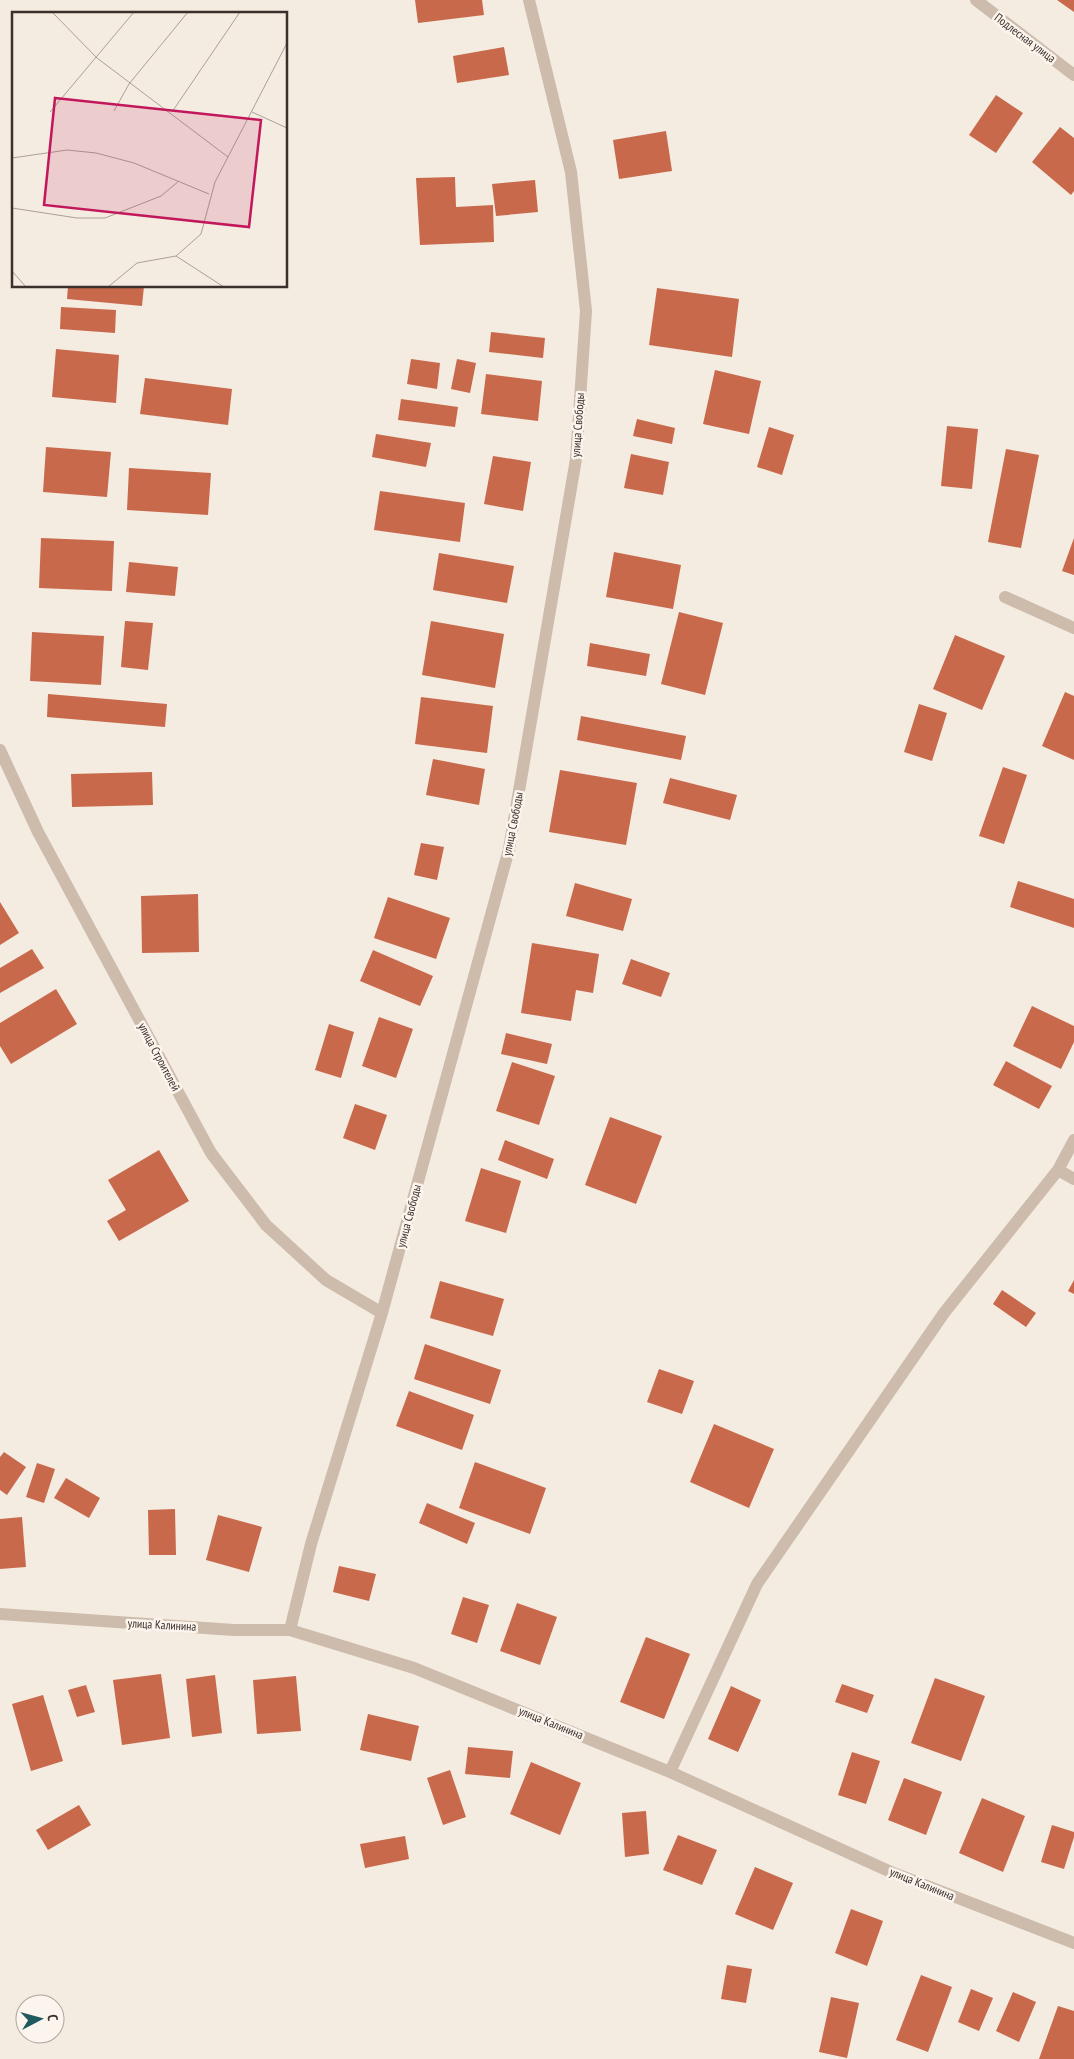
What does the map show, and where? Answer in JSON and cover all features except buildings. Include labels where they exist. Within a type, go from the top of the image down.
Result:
[{"type":"street","name":"улица Свободы","points":[[290,1630],[311,1544],[382,1313],[509,849],[576,459],[586,311],[571,172],[529,0]]},
{"type":"street","name":"Подлесная улица","points":[[976,0],[1074,75]]},
{"type":"street","points":[[1004,597],[1074,628]]},
{"type":"street","name":"улица Строителей","points":[[0,750],[38,832],[211,1153],[266,1225],[326,1280],[382,1313]]},
{"type":"street","points":[[670,1772],[757,1584],[944,1313],[1058,1170],[1074,1140]]},
{"type":"street","points":[[1058,1170],[1074,1179]]},
{"type":"street","name":"улица Калинина","points":[[0,1614],[225,1629],[290,1630],[414,1668],[670,1772],[891,1872],[1074,1943]]}]
